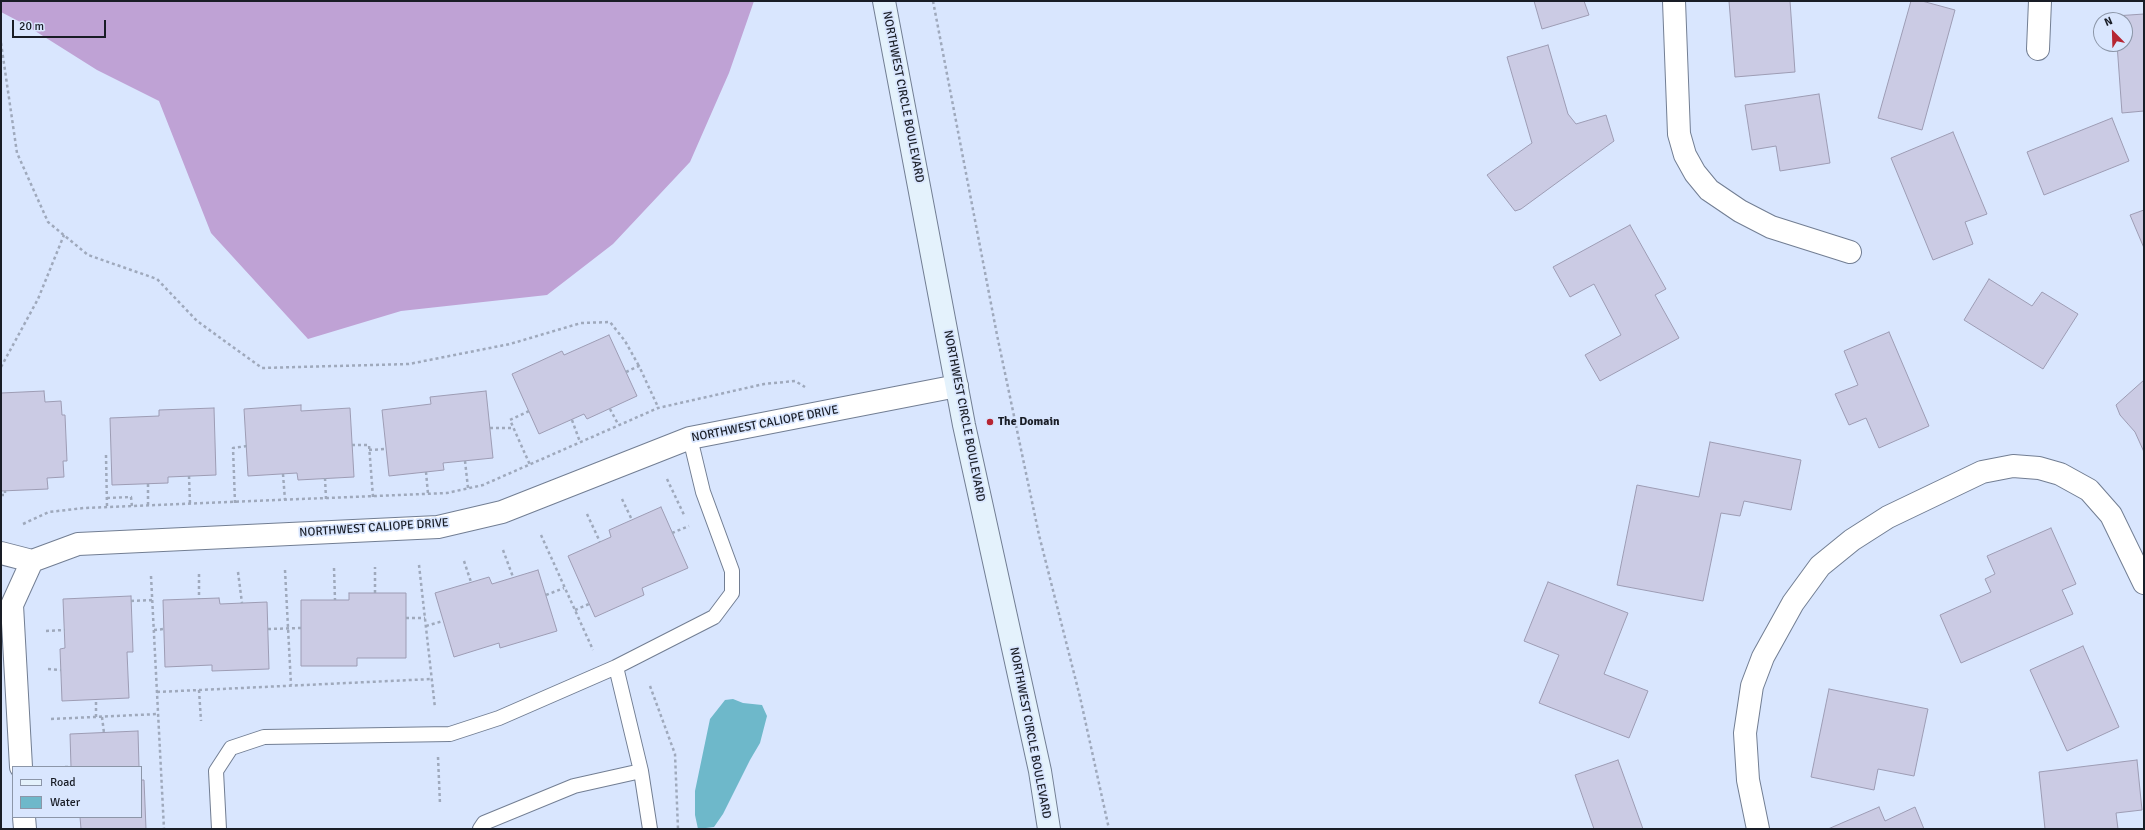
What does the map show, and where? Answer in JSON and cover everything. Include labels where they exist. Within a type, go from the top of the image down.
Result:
[{"type":"main road","name":"NORTHWEST CIRCLE BOULEVARD","points":[[884,1],[957,386],[1040,771],[1049,829]]},
{"type":"street","points":[[1674,1],[1679,134],[1685,155],[1695,173],[1716,194],[1740,211],[1770,226],[1850,252]]},
{"type":"street","points":[[2038,49],[2040,1]]},
{"type":"street","name":"NORTHWEST CALIOPE DRIVE","points":[[32,561],[78,544],[438,527],[502,512],[690,438],[957,386]]},
{"type":"street","points":[[1758,829],[1748,780],[1745,733],[1752,686],[1763,657],[1793,603],[1820,566],[1852,540],[1888,517],[1982,472],[2013,466],[2039,468],[2060,474],[2089,490],[2111,515],[2144,583]]},
{"type":"street","points":[[1,553],[32,561],[12,605],[21,766]]},
{"type":"street","points":[[24,818],[25,829]]},
{"type":"lane","points":[[219,829],[216,771],[231,748],[264,737],[450,734],[499,718],[616,667],[714,617],[732,593],[732,571],[703,492],[690,438]]},
{"type":"lane","points":[[616,667],[641,771],[650,829]]},
{"type":"lane","points":[[480,829],[484,823],[574,786],[641,771]]},
{"type":"path","points":[[934,1],[997,335],[1039,535],[1080,697],[1109,829]]},
{"type":"path","points":[[1,42],[17,153],[48,222],[88,255],[157,279],[197,321],[262,368],[409,364],[510,344],[581,323],[610,322],[625,340],[639,366],[658,408]]},
{"type":"path","points":[[1,367],[38,299],[64,235]]},
{"type":"path","points":[[626,372],[639,366]]},
{"type":"path","points":[[23,524],[50,512],[107,507],[148,507],[373,497],[428,494],[468,488],[483,485],[618,424],[658,408],[695,398],[795,381],[810,389]]},
{"type":"path","points":[[610,409],[618,424]]},
{"type":"path","points":[[529,411],[510,420],[530,465]]},
{"type":"path","points":[[572,420],[580,442]]},
{"type":"path","points":[[490,428],[514,428]]},
{"type":"path","points":[[352,445],[369,445],[373,497]]},
{"type":"path","points":[[235,503],[233,448],[247,446]]},
{"type":"path","points":[[369,450],[386,449]]},
{"type":"path","points":[[106,455],[107,507]]},
{"type":"path","points":[[466,461],[468,488]]},
{"type":"path","points":[[426,472],[428,494]]},
{"type":"path","points":[[283,474],[285,500]]},
{"type":"path","points":[[189,476],[190,504]]},
{"type":"path","points":[[325,478],[326,499]]},
{"type":"path","points":[[148,484],[148,507]]},
{"type":"path","points":[[1,495],[5,495],[5,490]]},
{"type":"path","points":[[107,498],[131,497],[132,507]]},
{"type":"path","points":[[622,499],[632,520]]},
{"type":"path","points":[[587,514],[600,542]]},
{"type":"path","points":[[672,533],[689,526]]},
{"type":"path","points":[[541,535],[593,650]]},
{"type":"path","points":[[503,550],[512,578]]},
{"type":"path","points":[[464,560],[471,582]]},
{"type":"path","points":[[419,565],[435,708]]},
{"type":"path","points":[[375,566],[375,593]]},
{"type":"path","points":[[334,568],[335,600]]},
{"type":"path","points":[[285,570],[291,685]]},
{"type":"path","points":[[238,572],[242,603]]},
{"type":"path","points":[[199,574],[199,599]]},
{"type":"path","points":[[151,576],[164,829]]},
{"type":"path","points":[[546,595],[564,588]]},
{"type":"path","points":[[131,601],[152,600]]},
{"type":"path","points":[[575,610],[589,604]]},
{"type":"path","points":[[406,618],[425,618]]},
{"type":"path","points":[[426,626],[444,621]]},
{"type":"path","points":[[268,629],[302,628]]},
{"type":"path","points":[[154,630],[164,629]]},
{"type":"path","points":[[46,631],[65,630]]},
{"type":"path","points":[[48,669],[61,670]]},
{"type":"path","points":[[157,692],[432,679]]},
{"type":"path","points":[[650,686],[675,754],[678,829]]},
{"type":"path","points":[[199,690],[200,721]]},
{"type":"path","points":[[96,700],[96,717]]},
{"type":"path","points":[[51,718],[158,714]]},
{"type":"path","points":[[102,717],[104,733]]},
{"type":"path","points":[[438,752],[440,804]]},
{"type":"shaded area","points":[[1,1],[754,1],[729,73],[690,162],[613,244],[547,295],[401,311],[308,339],[211,233],[159,101],[97,70],[24,24],[1,12]]},
{"type":"water","points":[[733,699],[743,703],[762,705],[767,716],[760,743],[723,814],[714,827],[698,829],[695,815],[695,791],[710,719],[725,700]]},
{"type":"building","points":[[1534,1],[1584,1],[1589,15],[1542,29]]},
{"type":"building","points":[[1729,1],[1790,1],[1795,72],[1735,77]]},
{"type":"building","points":[[1911,1],[1922,1],[1955,10],[1922,130],[1878,118]]},
{"type":"building","points":[[2144,14],[2144,111],[2122,113],[2118,52],[2133,52],[2133,15]]},
{"type":"building","points":[[1548,45],[1568,114],[1576,124],[1606,115],[1614,141],[1521,209],[1515,211],[1487,175],[1532,143],[1507,57]]},
{"type":"building","points":[[1819,94],[1830,163],[1780,171],[1776,146],[1752,150],[1745,105]]},
{"type":"building","points":[[2112,118],[2129,161],[2044,195],[2027,152]]},
{"type":"building","points":[[1953,132],[1987,214],[1965,222],[1973,244],[1933,260],[1891,158]]},
{"type":"building","points":[[2144,210],[2144,248],[2130,215]]},
{"type":"building","points":[[1630,225],[1666,289],[1655,295],[1679,338],[1600,381],[1585,355],[1621,335],[1594,284],[1570,297],[1553,267]]},
{"type":"building","points":[[1989,279],[2032,306],[2042,292],[2078,314],[2043,369],[1964,320]]},
{"type":"building","points":[[1889,332],[1929,426],[1879,448],[1866,418],[1849,425],[1835,394],[1858,385],[1844,351]]},
{"type":"building","points":[[609,335],[637,396],[587,419],[584,414],[539,434],[512,374],[562,351],[564,355]]},
{"type":"building","points":[[2144,380],[2144,452],[2135,432],[2120,415],[2116,405]]},
{"type":"building","points":[[44,391],[45,402],[61,401],[62,415],[65,415],[67,461],[63,461],[64,477],[47,478],[48,489],[1,491],[1,393]]},
{"type":"building","points":[[486,391],[493,458],[443,463],[444,470],[389,476],[382,410],[431,404],[430,397]]},
{"type":"building","points":[[301,405],[301,411],[350,408],[354,477],[298,480],[297,473],[248,476],[244,409]]},
{"type":"building","points":[[214,408],[216,475],[168,477],[168,483],[112,485],[110,418],[159,416],[159,410]]},
{"type":"building","points":[[1710,442],[1801,460],[1791,510],[1744,501],[1740,516],[1721,513],[1703,601],[1617,585],[1637,485],[1699,497]]},
{"type":"building","points":[[661,507],[688,568],[642,588],[644,595],[595,617],[568,556],[611,537],[609,530]]},
{"type":"building","points":[[2051,528],[2076,584],[2062,590],[2073,614],[1961,663],[1940,615],[1991,592],[1985,579],[1995,574],[1987,556]]},
{"type":"building","points":[[538,570],[557,631],[500,648],[499,643],[454,657],[435,593],[489,577],[492,584]]},
{"type":"building","points":[[1548,582],[1628,613],[1604,674],[1648,691],[1629,738],[1539,703],[1559,655],[1524,641]]},
{"type":"building","points":[[349,593],[406,593],[406,658],[357,658],[357,666],[301,666],[301,600],[349,600]]},
{"type":"building","points":[[131,596],[133,652],[127,652],[129,698],[62,701],[60,649],[65,648],[63,599]]},
{"type":"building","points":[[219,598],[220,604],[267,602],[269,669],[212,671],[212,665],[165,667],[163,600]]},
{"type":"building","points":[[2083,646],[2119,727],[2067,751],[2030,670]]},
{"type":"building","points":[[1829,689],[1928,709],[1914,776],[1878,769],[1874,790],[1811,777]]},
{"type":"building","points":[[138,731],[139,766],[71,766],[70,734]]},
{"type":"building","points":[[1618,760],[1643,829],[1594,829],[1575,775]]},
{"type":"building","points":[[2137,760],[2142,810],[2116,813],[2118,829],[2045,829],[2039,772]]},
{"type":"building","points":[[142,780],[144,780],[146,829],[81,829],[80,818],[142,818]]},
{"type":"building","points":[[1879,807],[1885,821],[1915,807],[1924,829],[1828,829]]},
{"type":"place","name":"The Domain","points":[[990,422]]}]
